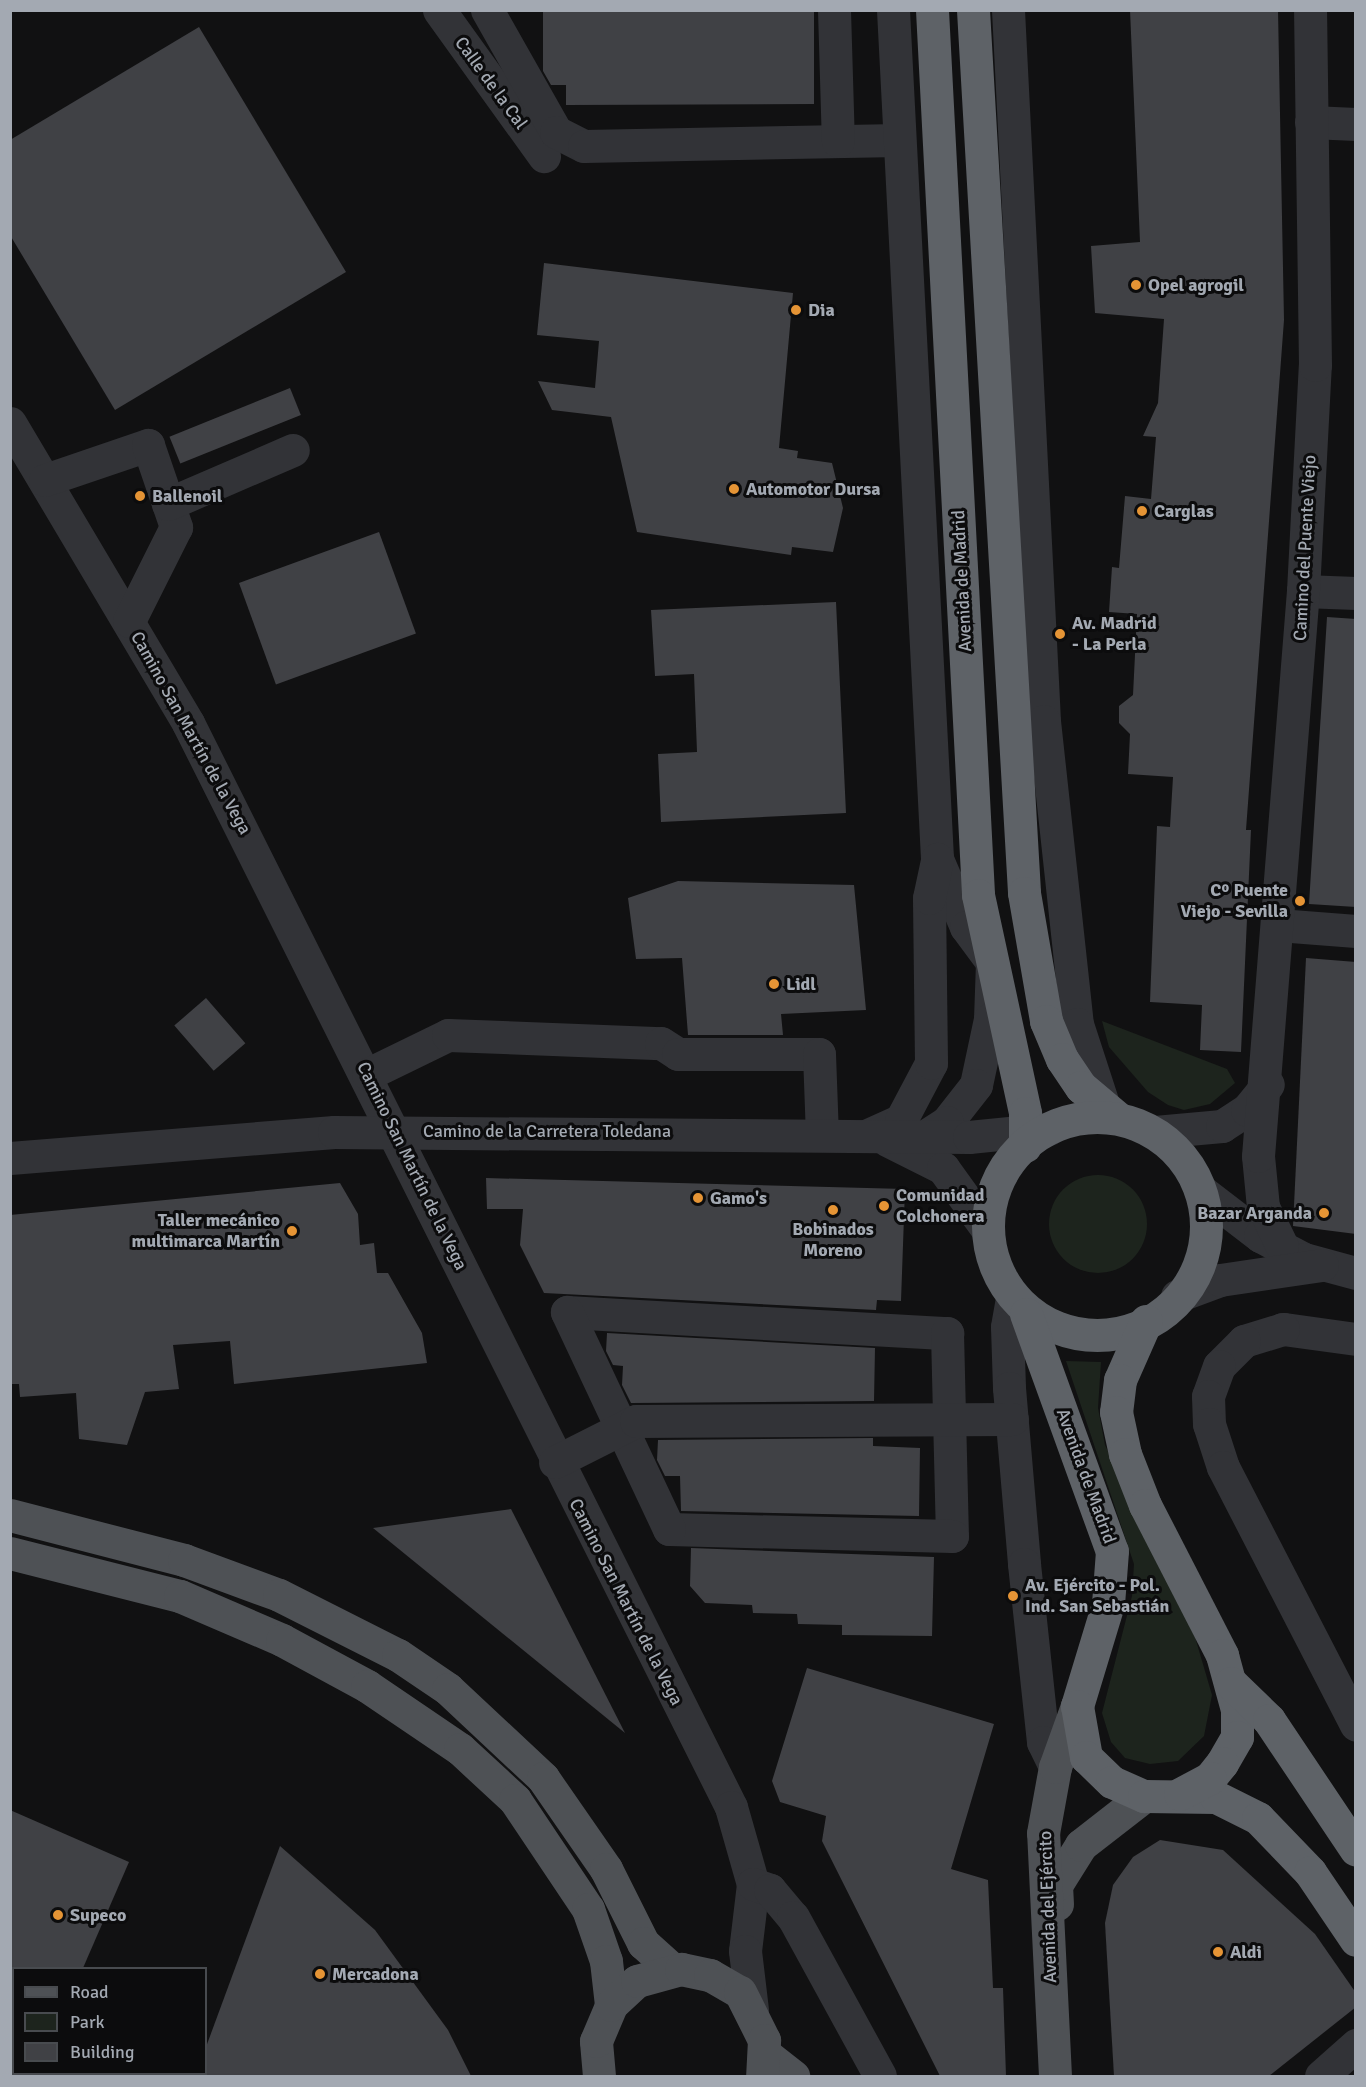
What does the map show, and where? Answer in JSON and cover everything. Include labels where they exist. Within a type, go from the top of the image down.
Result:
[{"type":"highway","name":"Avenida de Madrid","points":[[932,10],[978,895],[1034,1136]]},
{"type":"highway","points":[[973,10],[1024,893],[1046,1021],[1062,1059],[1111,1114],[1155,1132],[1179,1148],[1204,1193],[1205,1251],[1177,1296],[1146,1321],[1124,1330],[1087,1334],[1049,1327],[1019,1306]]},
{"type":"highway","points":[[987,1229],[1000,1176],[1034,1136],[1089,1118],[1111,1114]]},
{"type":"highway","name":"Avenida de Madrid","points":[[987,1229],[991,1255],[1019,1306],[1112,1551],[1108,1604],[1077,1706],[1086,1757],[1112,1782],[1144,1796],[1180,1794],[1216,1797],[1258,1818],[1310,1872],[1356,1940]]},
{"type":"highway","points":[[1146,1321],[1120,1380],[1116,1412],[1125,1454],[1231,1683],[1237,1737],[1210,1778],[1180,1794]]},
{"type":"highway","points":[[1231,1683],[1269,1720],[1356,1850]]},
{"type":"main road","points":[[10,1515],[184,1560],[279,1595],[398,1655],[448,1689],[543,1778],[620,1894],[643,1943],[687,1971],[727,1982],[752,2010],[763,2065],[793,2076]]},
{"type":"main road","points":[[10,1553],[180,1596],[282,1640],[402,1707],[460,1749],[515,1800],[582,1900],[600,1936],[610,2005]]},
{"type":"main road","name":"Avenida del Ejército","points":[[1055,2076],[1043,1833],[1054,1767],[1077,1706]]},
{"type":"main road","name":"Avenida del Ejército","points":[[1066,2076],[1056,1885],[1081,1845],[1144,1796]]},
{"type":"main road","points":[[596,2074],[596,2041],[610,2005],[637,1981],[687,1971]]},
{"type":"street","name":"Calle de la Cal","points":[[439,10],[544,156]]},
{"type":"street","points":[[487,10],[556,132],[584,146],[899,140]]},
{"type":"street","points":[[834,10],[838,141]]},
{"type":"street","points":[[868,1135],[901,1120],[921,1090],[931,1062],[929,898],[937,859],[893,10]]},
{"type":"street","points":[[1008,10],[1044,721],[1077,1024],[1111,1114]]},
{"type":"street","name":"Camino del Puente Viejo","points":[[1282,1246],[1263,1207],[1260,1180],[1303,591],[1315,365],[1310,10]]},
{"type":"street","points":[[1311,122],[1356,124]]},
{"type":"street","name":"Camino San Martín de la Vega","points":[[10,423],[188,723],[368,1074],[555,1462],[731,1807],[753,1884],[746,1932],[752,2010]]},
{"type":"street","points":[[45,480],[148,445],[176,527],[129,621]]},
{"type":"street","points":[[168,504],[293,450]]},
{"type":"street","points":[[1303,591],[1356,593]]},
{"type":"street","points":[[927,1135],[947,1122],[976,1085],[990,1019],[992,962],[966,927],[937,859]]},
{"type":"street","points":[[1278,925],[1356,931]]},
{"type":"street","points":[[368,1074],[448,1035],[661,1043],[678,1054],[819,1054],[822,1134]]},
{"type":"street","points":[[1155,1132],[1222,1126],[1247,1110],[1268,1084]]},
{"type":"street","name":"Camino de la Carretera Toledana","points":[[10,1158],[394,1131],[1034,1136]]},
{"type":"street","name":"Camino de la Carretera Toledana","points":[[868,1135],[910,1148],[943,1168],[987,1229]]},
{"type":"street","points":[[1204,1193],[1245,1226],[1282,1246],[1323,1265],[1356,1273]]},
{"type":"street","points":[[1177,1296],[1220,1280],[1323,1265]]},
{"type":"street","points":[[1019,1306],[1007,1327],[1012,1419],[1043,1742],[1054,1767]]},
{"type":"street","points":[[567,1312],[948,1333],[952,1536],[669,1529],[625,1427],[567,1312]]},
{"type":"street","points":[[1356,1339],[1283,1329],[1244,1341],[1219,1366],[1208,1396],[1209,1424],[1223,1467],[1356,1725]]},
{"type":"street","points":[[555,1462],[636,1421],[1012,1419]]},
{"type":"street","points":[[753,1884],[770,1890],[793,1917],[880,2076]]},
{"type":"street","name":"Camino San Martín de la Vega","points":[[687,1971],[728,1961],[746,1932]]},
{"type":"street","points":[[1328,2074],[1356,2045]]},
{"type":"green space","points":[[1102,1021],[1227,1069],[1235,1083],[1210,1104],[1184,1110],[1168,1105],[1148,1092],[1109,1047]]},
{"type":"green space","points":[[1098,1175],[1117,1179],[1133,1189],[1143,1205],[1147,1224],[1143,1243],[1133,1259],[1117,1269],[1098,1273],[1079,1269],[1063,1259],[1053,1243],[1049,1224],[1053,1205],[1063,1189],[1079,1179]]},
{"type":"green space","points":[[1066,1361],[1101,1362],[1098,1408],[1105,1445],[1195,1637],[1212,1695],[1204,1736],[1178,1761],[1150,1764],[1125,1758],[1111,1742],[1102,1713],[1132,1596],[1134,1564]]},
{"type":"building","points":[[543,10],[814,10],[814,104],[566,105],[566,85],[551,85],[543,71]]},
{"type":"building","points":[[1130,10],[1278,10],[1284,320],[1246,830],[1251,830],[1241,1052],[1200,1050],[1202,1005],[1150,1002],[1157,826],[1170,827],[1173,777],[1128,774],[1130,734],[1119,723],[1119,706],[1133,695],[1137,614],[1109,612],[1112,567],[1119,568],[1125,496],[1151,499],[1156,437],[1143,436],[1158,403],[1164,319],[1095,313],[1091,246],[1140,242]]},
{"type":"building","points":[[199,27],[346,272],[115,410],[10,235],[10,140]]},
{"type":"building","points":[[544,263],[793,293],[779,448],[798,451],[797,458],[832,463],[843,508],[833,552],[792,547],[791,555],[637,532],[611,417],[552,410],[538,381],[595,388],[599,341],[537,335]]},
{"type":"building","points":[[290,388],[301,415],[180,464],[169,437]]},
{"type":"building","points":[[379,532],[416,633],[276,684],[239,583]]},
{"type":"building","points":[[836,602],[846,813],[661,822],[658,754],[697,752],[694,674],[655,676],[651,610]]},
{"type":"building","points":[[1327,617],[1356,619],[1356,907],[1309,904]]},
{"type":"building","name":"Lidl","points":[[678,881],[854,885],[866,1010],[781,1014],[783,1035],[688,1035],[682,958],[636,959],[628,898]]},
{"type":"building","points":[[1306,958],[1356,962],[1356,1234],[1293,1226]]},
{"type":"building","points":[[206,998],[245,1043],[214,1071],[174,1026]]},
{"type":"building","points":[[486,1178],[905,1189],[901,1301],[877,1300],[876,1310],[544,1293],[520,1245],[523,1209],[487,1209]]},
{"type":"building","points":[[340,1183],[358,1214],[360,1245],[374,1243],[377,1273],[388,1273],[422,1333],[427,1363],[234,1384],[230,1341],[173,1345],[179,1389],[145,1392],[127,1445],[79,1439],[76,1393],[20,1397],[19,1384],[10,1384],[10,1215]]},
{"type":"building","points":[[607,1333],[875,1348],[874,1401],[631,1403],[622,1385],[623,1366],[613,1365],[606,1351]]},
{"type":"building","points":[[873,1438],[873,1446],[920,1448],[919,1516],[681,1511],[680,1476],[665,1476],[657,1460],[658,1440]]},
{"type":"building","points":[[511,1509],[625,1733],[373,1528]]},
{"type":"building","points":[[691,1548],[934,1557],[932,1636],[842,1635],[842,1625],[798,1624],[797,1614],[753,1613],[752,1605],[705,1603],[690,1586]]},
{"type":"building","points":[[807,1668],[994,1724],[951,1869],[988,1880],[993,1988],[1003,1988],[1006,2076],[940,2076],[822,1841],[826,1816],[780,1802],[772,1781]]},
{"type":"building","name":"Supeco","points":[[10,1810],[129,1862],[83,1967],[10,1968]]},
{"type":"building","name":"Aldi","points":[[1160,1840],[1223,1850],[1315,1934],[1356,1993],[1356,2007],[1269,2076],[1114,2076],[1105,1923],[1113,1885],[1133,1857]]},
{"type":"building","name":"Mercadona","points":[[280,1846],[375,1930],[448,2030],[471,2076],[206,2076],[207,2044]]},
{"type":"place","name":"Opel agrogil","points":[[1136,285]]},
{"type":"place","name":"Dia","points":[[796,310]]},
{"type":"place","name":"Automotor Dursa","points":[[734,489]]},
{"type":"place","name":"Ballenoil","points":[[140,496]]},
{"type":"place","name":"Carglas","points":[[1142,511]]},
{"type":"place","name":"Av. Madrid - La Perla","points":[[1060,634]]},
{"type":"place","name":"Cº Puente Viejo - Sevilla","points":[[1300,901]]},
{"type":"place","name":"Lidl","points":[[774,984]]},
{"type":"place","name":"Gamo's","points":[[698,1198]]},
{"type":"place","name":"Comunidad Colchonera","points":[[884,1206]]},
{"type":"place","name":"Bobinados Moreno","points":[[833,1210]]},
{"type":"place","name":"Bazar Arganda","points":[[1324,1213]]},
{"type":"place","name":"Taller mecánico multimarca Martín","points":[[292,1231]]},
{"type":"place","name":"Av. Ejército - Pol. Ind. San Sebastián","points":[[1013,1596]]},
{"type":"place","name":"Supeco","points":[[58,1915]]},
{"type":"place","name":"Aldi","points":[[1218,1952]]},
{"type":"place","name":"Mercadona","points":[[320,1974]]}]
